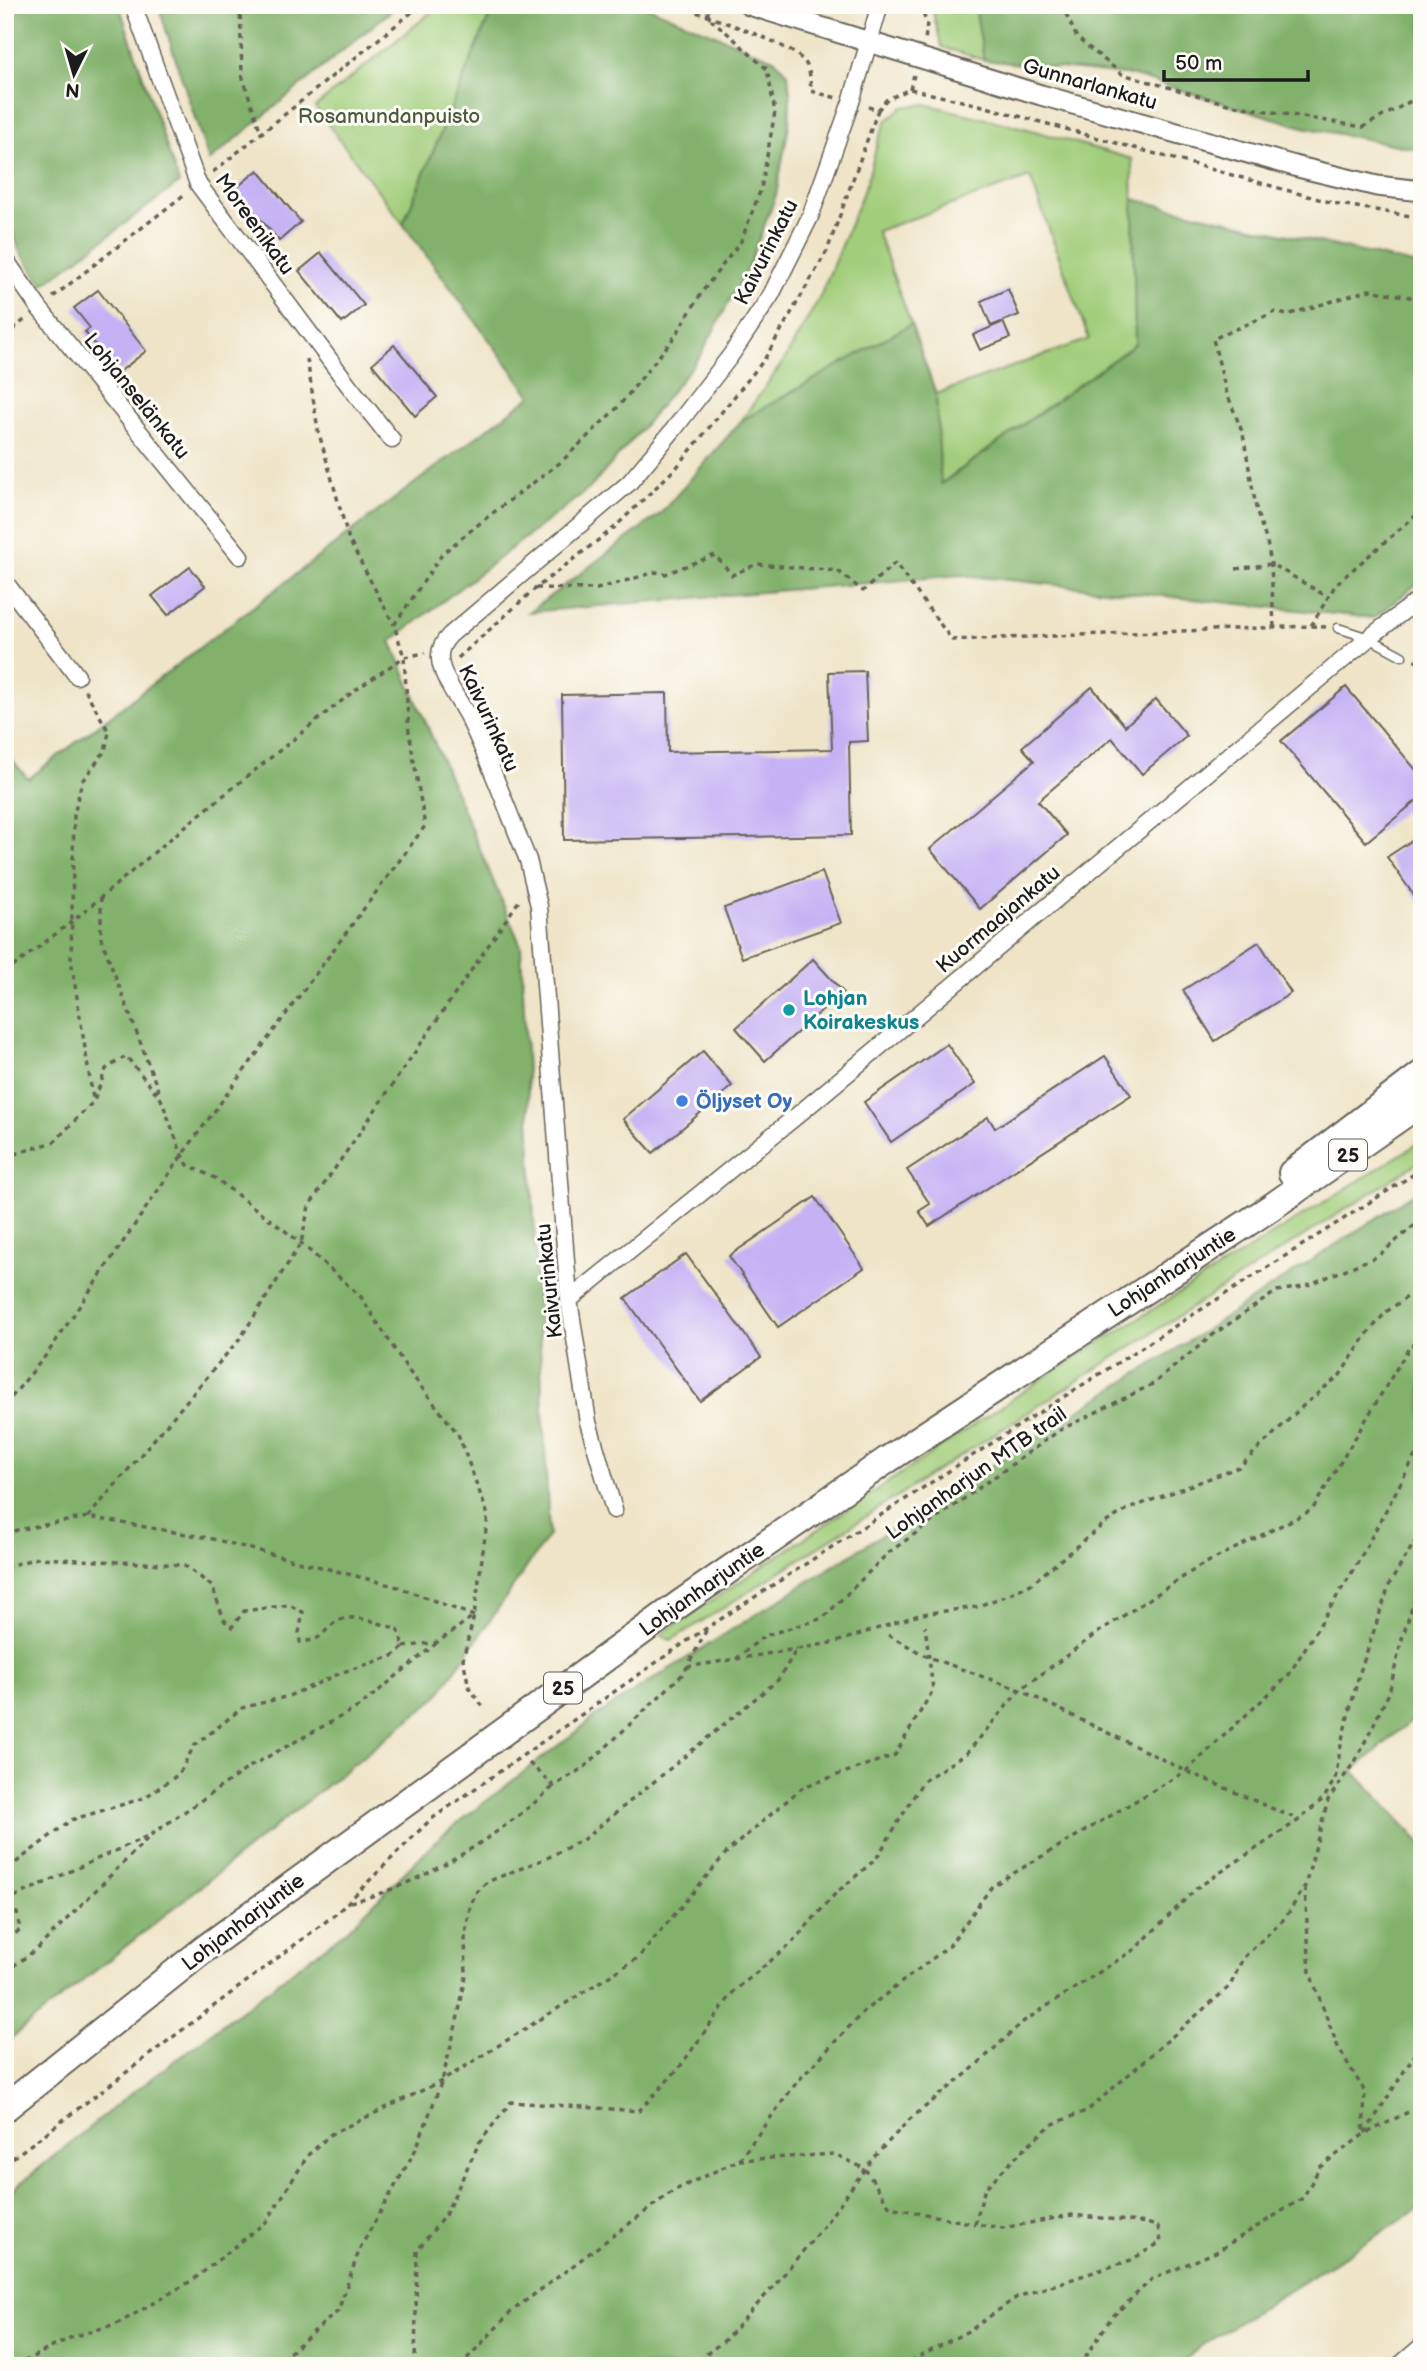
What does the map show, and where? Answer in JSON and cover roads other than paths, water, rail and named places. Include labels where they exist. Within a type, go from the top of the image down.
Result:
[{"type":"highway","points":[[1139,1294],[1422,1074]]},
{"type":"highway","name":"Lohjanharjuntie","points":[[5,2108],[206,1947],[681,1603],[899,1452],[1273,1206],[1422,1102]]},
{"type":"highway","points":[[1273,1206],[1422,1121]]},
{"type":"street","name":"Moreenikatu","points":[[133,5],[198,184],[392,440]]},
{"type":"street","name":"Gunnarlankatu","points":[[749,5],[1041,95],[1298,167],[1377,186],[1422,191]]},
{"type":"street","name":"Kaivurinkatu","points":[[614,1510],[588,1422],[569,1300],[539,906],[534,880],[471,722],[443,671],[441,649],[443,642],[629,482],[731,355],[771,295],[810,217],[870,43],[880,5]]},
{"type":"street","name":"Lohjanselänkatu","points":[[5,259],[39,308],[240,556]]},
{"type":"street","points":[[5,582],[77,676]]},
{"type":"street","name":"Kuormaajankatu","points":[[569,1300],[794,1118],[1369,638],[1422,597]]},
{"type":"street","points":[[1399,2366],[1422,2346]]},
{"type":"lane","points":[[1338,628],[1369,638],[1402,656]]},
{"type":"place","name":"Lohjan Koirakeskus","points":[[789,1010]]},
{"type":"place","name":"Öljyset Oy","points":[[682,1101]]},
{"type":"park label","name":"Rosamundanpuisto","points":[[389,116]]}]
